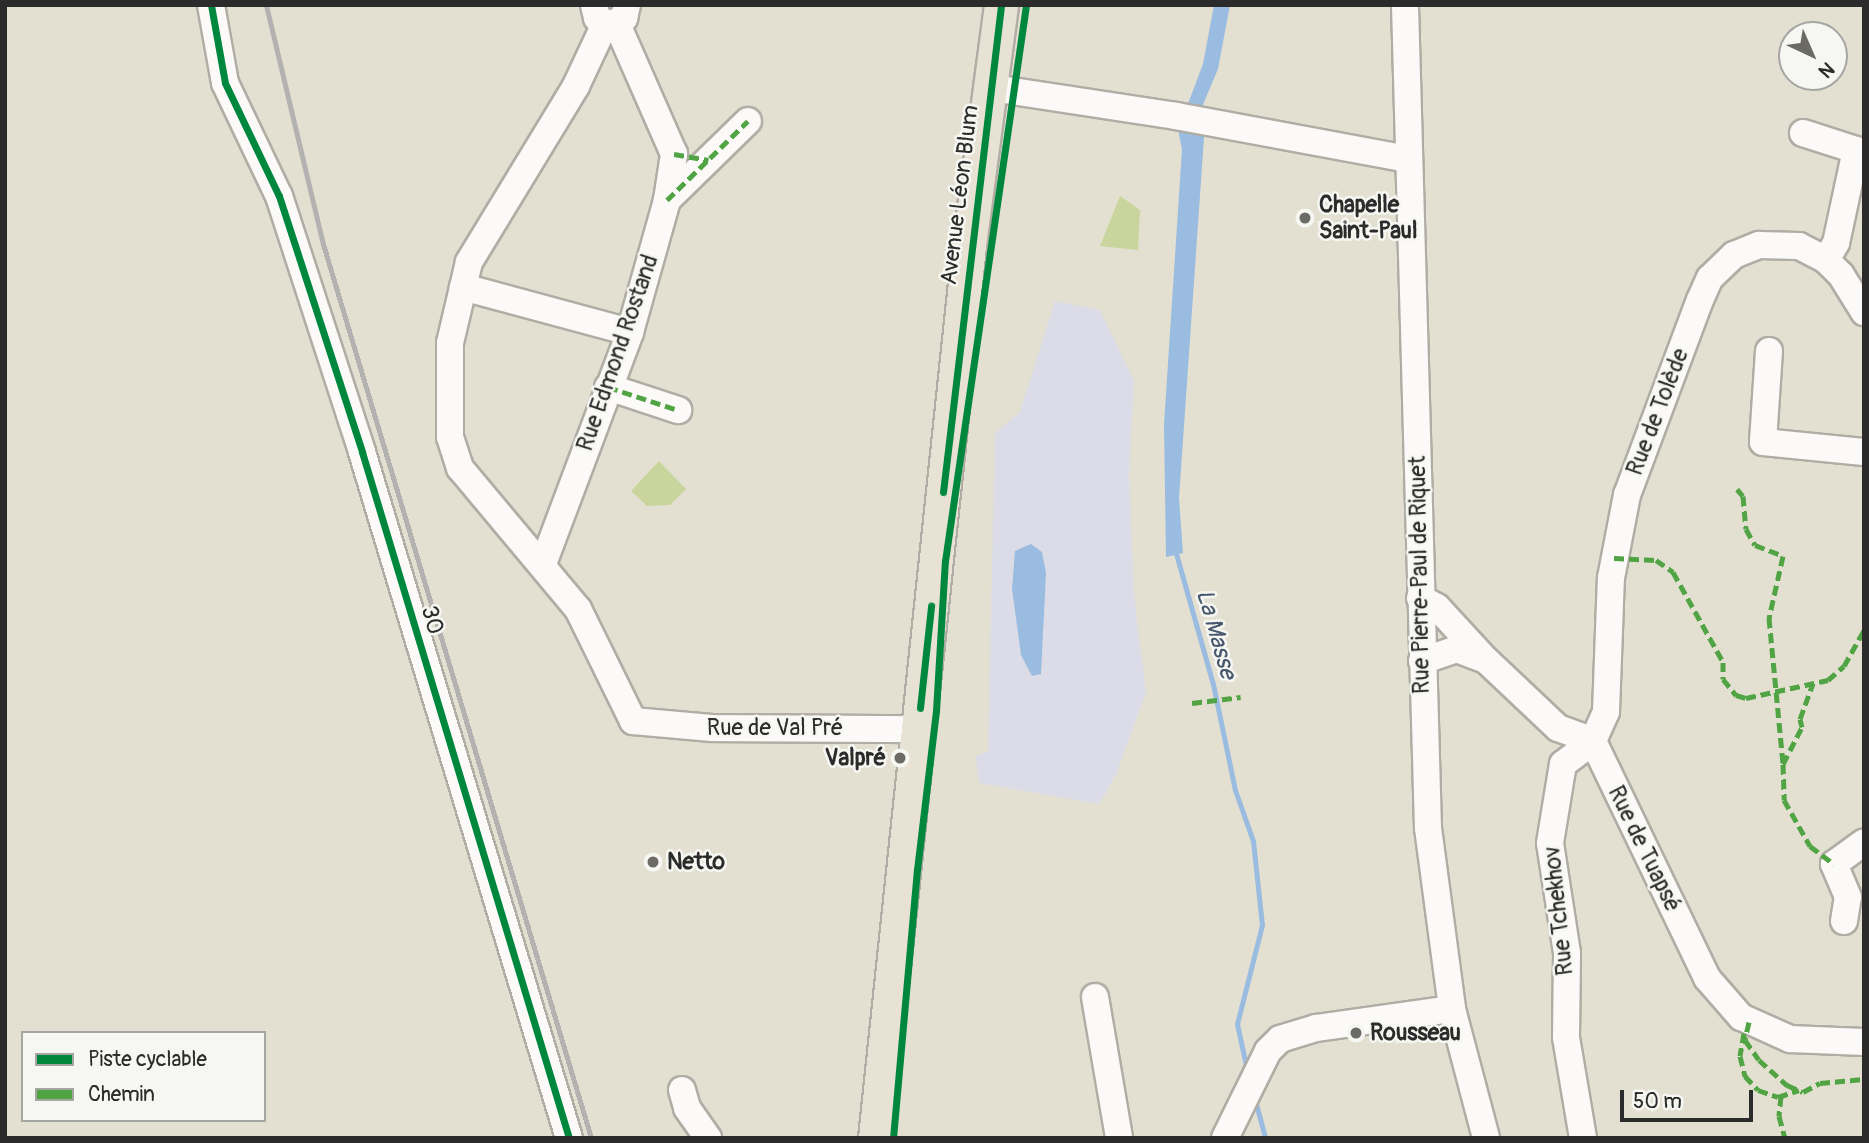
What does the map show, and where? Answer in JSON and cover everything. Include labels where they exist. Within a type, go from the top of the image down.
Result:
[{"type":"main road","name":"Avenue Léon Blum","points":[[875,1138],[969,245],[993,88],[1001,5]]},
{"type":"street","name":"30","points":[[211,5],[222,70],[240,120],[279,196],[350,414],[569,1138]]},
{"type":"street","name":"Rue Pierre-Paul de Riquet","points":[[1405,5],[1407,159],[1428,828],[1452,1009],[1486,1138]]},
{"type":"street","points":[[616,12],[674,154],[708,160]]},
{"type":"street","points":[[543,564],[475,490],[454,452],[450,343],[469,262],[576,86],[616,12]]},
{"type":"street","points":[[993,88],[1213,122],[1407,159]]},
{"type":"street","points":[[667,200],[748,121]]},
{"type":"street","points":[[1803,133],[1856,150],[1836,243],[1826,260]]},
{"type":"street","name":"Rue Edmond Rostand","points":[[543,564],[630,332],[667,200],[674,154]]},
{"type":"street","name":"Rue de Tolède","points":[[1593,741],[1608,700],[1611,578],[1627,495],[1700,300],[1722,265],[1746,249],[1789,244],[1826,260],[1850,286],[1864,312]]},
{"type":"street","points":[[463,287],[630,332]]},
{"type":"street","points":[[1769,351],[1763,442],[1864,452]]},
{"type":"street","points":[[608,387],[678,410]]},
{"type":"street","name":"Rue de Val Pré","points":[[543,564],[578,609],[633,721],[712,728],[918,729]]},
{"type":"street","points":[[1420,598],[1437,607],[1486,660],[1558,729],[1593,741]]},
{"type":"street","points":[[1423,661],[1457,649],[1486,660]]},
{"type":"street","name":"Rue de Tuapsé","points":[[1593,741],[1707,978],[1722,1000],[1741,1017],[1779,1036],[1864,1042]]},
{"type":"street","name":"Rue Tchekhov","points":[[1583,1138],[1566,1037],[1567,953],[1550,843],[1563,764],[1593,741]]},
{"type":"street","points":[[1844,921],[1847,897],[1834,864],[1864,842]]},
{"type":"street","points":[[1095,997],[1119,1138]]},
{"type":"street","points":[[1230,1130],[1268,1051],[1293,1034],[1452,1009]]},
{"type":"street","points":[[682,1090],[687,1108],[708,1138]]},
{"type":"shaded area","points":[[1055,301],[1100,310],[1134,381],[1129,475],[1134,596],[1146,692],[1116,775],[1099,804],[979,783],[976,756],[988,751],[995,433],[1020,412]]},
{"type":"green space","points":[[1120,196],[1140,210],[1138,250],[1100,246]]},
{"type":"green space","points":[[659,461],[686,489],[670,505],[647,506],[631,491]]},
{"type":"water","points":[[1214,5],[1230,5],[1218,69],[1202,107],[1204,138],[1179,498],[1183,553],[1166,557],[1164,424],[1182,149],[1178,130],[1203,64]]},
{"type":"water","points":[[1031,544],[1042,552],[1046,573],[1041,674],[1032,676],[1021,655],[1012,589],[1015,551]]},
{"type":"waterway","name":"La Masse","points":[[1175,550],[1213,684],[1235,790],[1253,841],[1262,925],[1237,1024],[1247,1070]]},
{"type":"waterway","name":"La Masse","points":[[1255,1100],[1265,1138]]},
{"type":"railway","points":[[266,5],[323,244],[591,1138]]},
{"type":"marked path","points":[[667,200],[748,121]]},
{"type":"marked path","points":[[674,154],[708,160]]},
{"type":"marked path","points":[[608,387],[678,410]]},
{"type":"marked path","points":[[1737,489],[1743,496],[1746,529],[1755,545],[1783,556],[1769,618],[1783,764],[1802,727],[1800,719],[1813,683]]},
{"type":"marked path","points":[[1614,558],[1656,560],[1673,572],[1723,662],[1723,679],[1736,695],[1746,698],[1828,680],[1844,666],[1864,630]]},
{"type":"marked path","points":[[1192,703],[1241,697]]},
{"type":"marked path","points":[[1783,764],[1784,800],[1810,846],[1834,864]]},
{"type":"marked path","points":[[1749,1022],[1745,1040],[1759,1060],[1787,1085],[1803,1092],[1820,1083],[1864,1079]]},
{"type":"marked path","points":[[1744,1033],[1740,1056],[1745,1076],[1758,1090],[1778,1097],[1799,1090]]},
{"type":"marked path","points":[[1781,1096],[1779,1116],[1785,1138]]},
{"type":"cycle path","points":[[211,5],[225,83],[279,196],[362,452],[569,1138]]},
{"type":"cycle path","points":[[943,492],[1001,5]]},
{"type":"cycle path","points":[[893,1138],[917,870],[936,711],[945,561],[1026,5]]},
{"type":"cycle path","points":[[920,708],[931,606]]},
{"type":"place","name":"Chapelle Saint-Paul","points":[[1305,218]]},
{"type":"place","name":"Valpré","points":[[900,758]]},
{"type":"place","name":"Netto","points":[[653,862]]},
{"type":"place","name":"Rousseau","points":[[1356,1033]]}]
